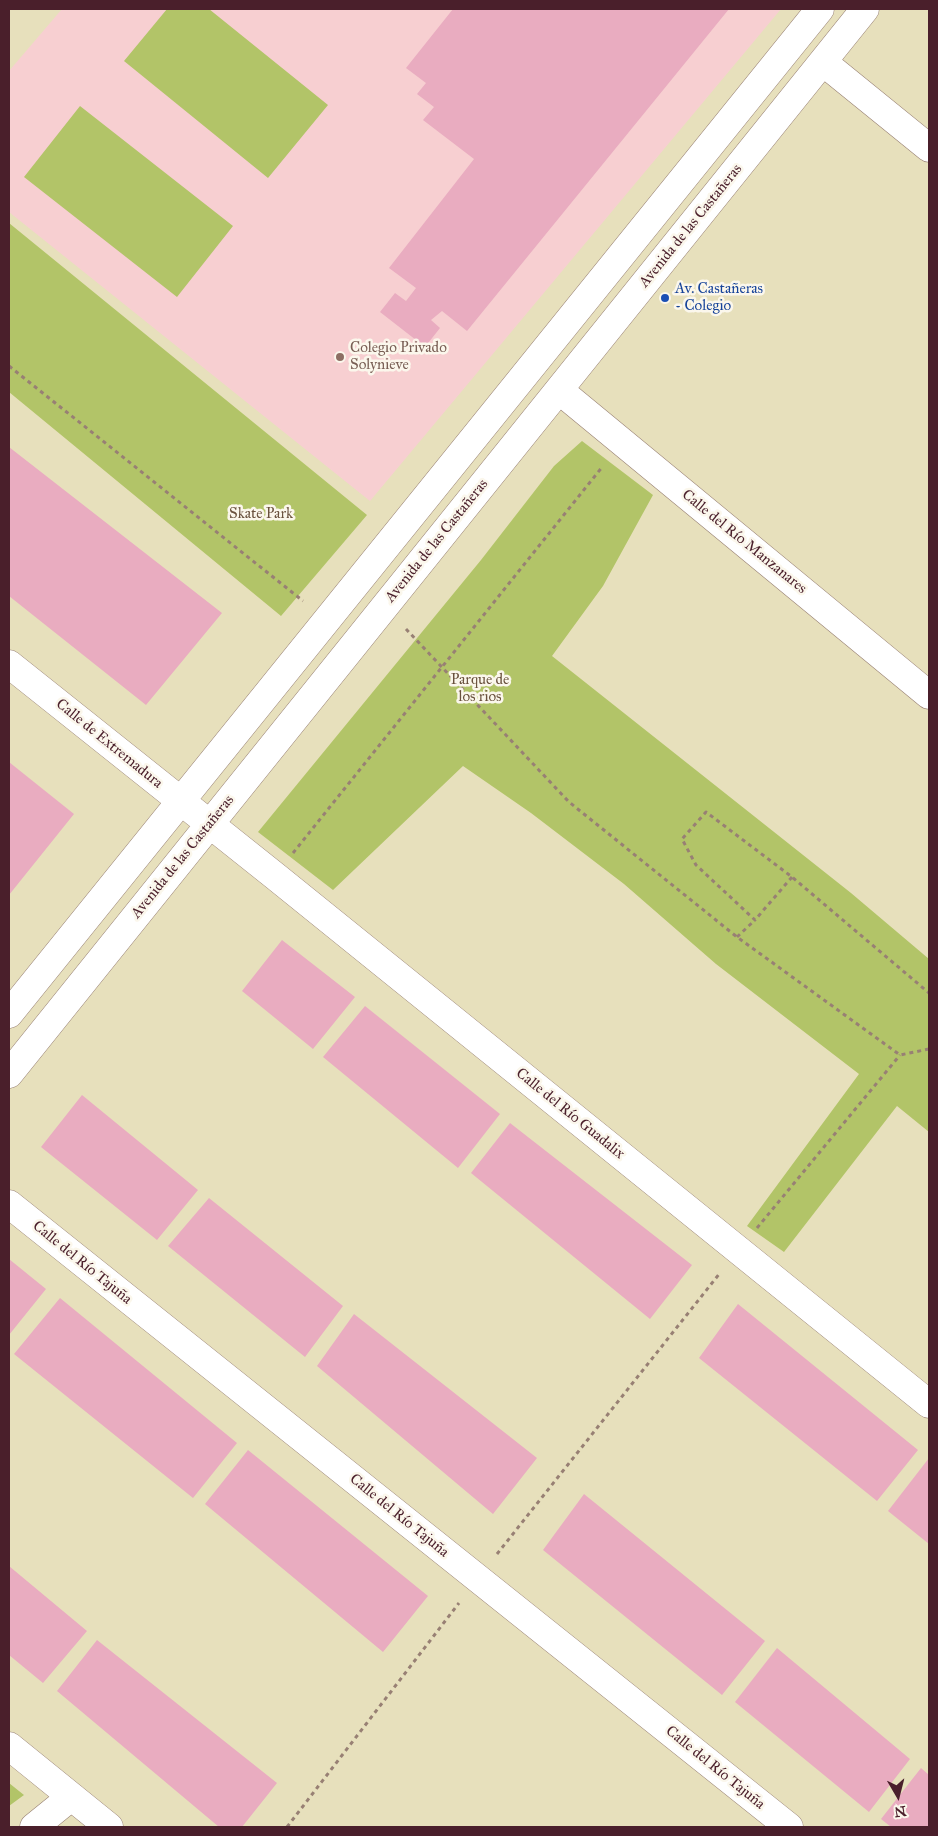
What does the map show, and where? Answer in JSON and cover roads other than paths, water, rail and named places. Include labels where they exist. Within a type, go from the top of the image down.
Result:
[{"type":"street","points":[[9,1014],[820,9]]},
{"type":"street","name":"Avenida de las Castañeras","points":[[9,1074],[865,9]]},
{"type":"street","points":[[823,62],[929,148]]},
{"type":"street","name":"Calle del Río Manzanares","points":[[559,390],[929,695]]},
{"type":"street","name":"Calle de Extremadura","points":[[9,664],[210,824]]},
{"type":"street","name":"Calle del Río Guadalix","points":[[210,824],[929,1404]]},
{"type":"street","name":"Calle del Río Tajuña","points":[[9,1204],[789,1827]]},
{"type":"street","points":[[9,1746],[109,1827]]},
{"type":"street","points":[[34,1827],[71,1797]]},
{"type":"place","name":"Av. Castañeras - Colegio","points":[[665,298]]},
{"type":"place","name":"Colegio Privado Solynieve","points":[[340,357]]},
{"type":"park label","name":"Skate Park","points":[[261,514]]},
{"type":"park label","name":"Parque de los rios","points":[[480,688]]}]
